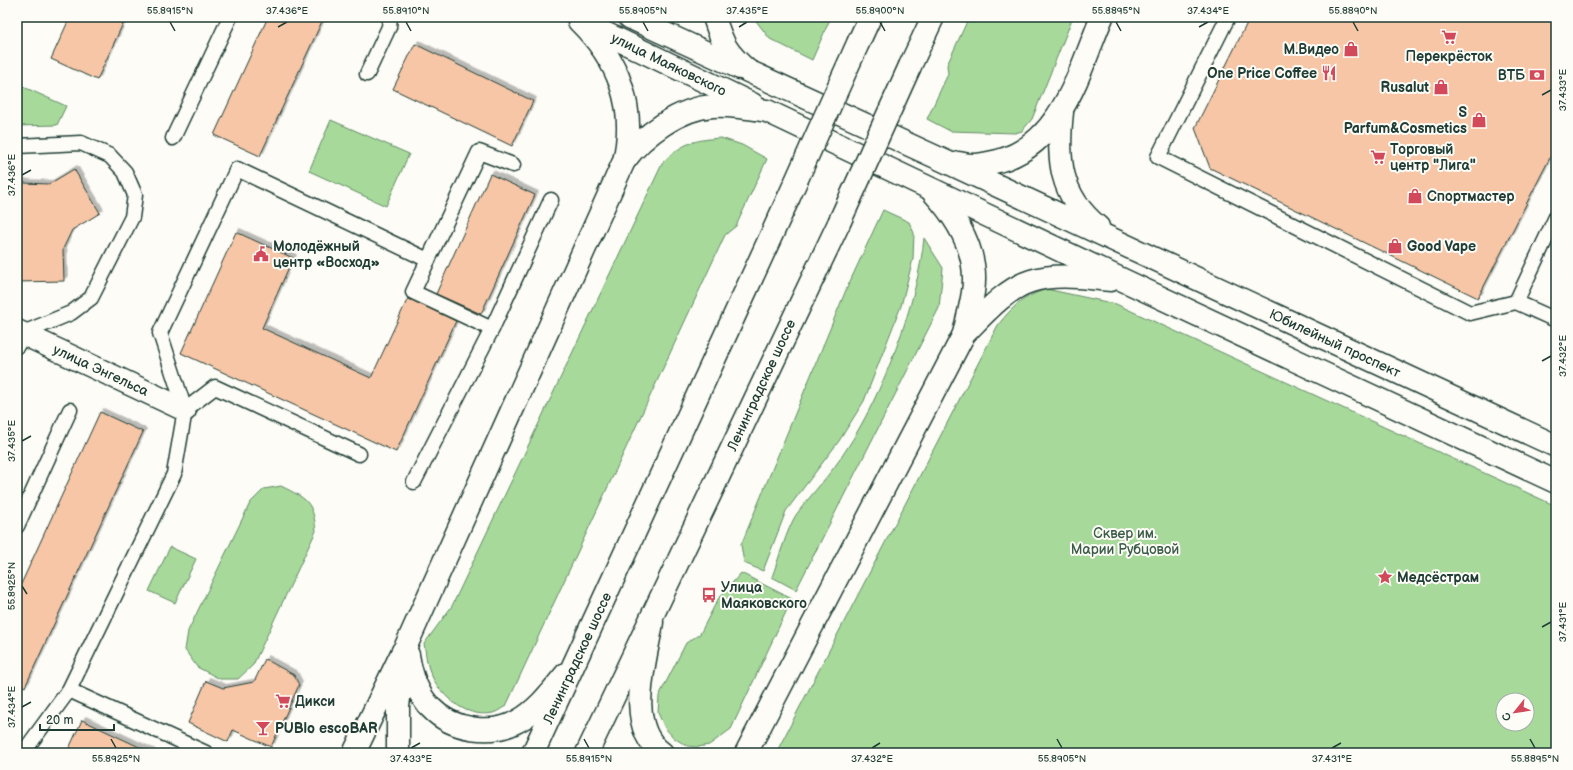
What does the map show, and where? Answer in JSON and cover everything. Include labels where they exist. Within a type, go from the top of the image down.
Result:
[{"type":"main road","name":"улица Маяковского","points":[[629,17],[938,158]]},
{"type":"main road","points":[[714,17],[721,38],[730,56],[748,72]]},
{"type":"main road","name":"Ленинградское шоссе","points":[[533,753],[788,199],[870,17]]},
{"type":"main road","name":"Ленинградское шоссе","points":[[587,753],[838,223],[933,17]]},
{"type":"main road","points":[[938,158],[962,164],[984,165],[1009,158],[1048,131],[1062,110],[1102,17]]},
{"type":"main road","name":"улица Маяковского","points":[[575,19],[1122,280]]},
{"type":"main road","points":[[354,753],[367,729],[406,646],[624,161],[628,146],[629,126],[624,88],[612,63],[596,37],[575,19]]},
{"type":"main road","points":[[624,161],[632,150],[655,129],[691,110],[712,106],[737,106],[767,111]]},
{"type":"main road","points":[[1062,110],[1059,140],[1060,161],[1066,186],[1079,208],[1094,223],[1115,240]]},
{"type":"main road","points":[[938,158],[1115,240]]},
{"type":"main road","points":[[731,753],[750,744],[964,334],[973,291],[973,260],[968,244],[954,219],[928,187]]},
{"type":"main road","name":"Юбилейный проспект","points":[[1115,240],[1556,446]]},
{"type":"main road","points":[[964,334],[1005,296],[1032,281],[1053,278],[1083,277],[1122,280],[1556,482]]},
{"type":"main road","name":"улица Энгельса","points":[[19,337],[184,410]]},
{"type":"main road","points":[[655,608],[640,702],[645,732],[657,749],[662,753]]},
{"type":"main road","points":[[398,753],[398,706],[406,646]]},
{"type":"main road","points":[[406,646],[410,670],[417,688],[430,708]]},
{"type":"main road","points":[[367,729],[384,714],[398,706],[418,704],[430,708],[443,718],[464,727],[483,729],[504,728],[519,721],[545,700],[574,664]]},
{"type":"lane","points":[[173,138],[230,17]]},
{"type":"lane","points":[[367,74],[389,27],[390,17]]},
{"type":"lane","points":[[1228,17],[1158,157],[1470,313],[1516,302],[1556,320]]},
{"type":"lane","points":[[17,146],[81,143],[110,156],[125,172],[135,195],[132,217],[91,298],[71,313],[19,337]]},
{"type":"lane","points":[[492,329],[413,292],[479,152],[513,164]]},
{"type":"lane","points":[[23,753],[69,690],[174,474],[184,410],[160,333],[236,169],[428,260]]},
{"type":"lane","points":[[414,482],[492,329],[551,200]]},
{"type":"lane","points":[[1516,302],[1556,217]]},
{"type":"lane","points":[[184,410],[215,388],[359,454]]},
{"type":"lane","points":[[17,526],[70,410]]},
{"type":"lane","points":[[69,690],[206,753]]},
{"type":"green space","points":[[753,17],[831,17],[812,60],[770,39]]},
{"type":"green space","points":[[969,17],[1073,17],[1032,119],[1022,131],[1015,133],[950,131],[927,119],[948,74],[947,65]]},
{"type":"green space","points":[[17,84],[66,106],[57,125],[17,126]]},
{"type":"green space","points":[[331,120],[409,154],[386,206],[309,171]]},
{"type":"green space","points":[[721,138],[742,145],[767,159],[736,226],[725,235],[506,706],[493,713],[482,714],[462,708],[445,695],[438,687],[428,666],[424,644],[452,606],[663,162],[683,147],[696,141]]},
{"type":"green space","points":[[883,210],[909,222],[914,233],[913,259],[901,306],[864,401],[839,441],[786,511],[763,571],[744,563],[741,545],[846,290]]},
{"type":"green space","points":[[924,238],[943,268],[939,308],[796,590],[772,577],[786,537],[796,515],[840,458],[873,403],[896,348],[906,319],[914,291]]},
{"type":"green space","name":"Сквер им. Марии Рубцовой","points":[[1046,289],[1116,304],[1556,506],[1556,753],[776,753],[998,325],[1009,312],[1031,295]]},
{"type":"green space","points":[[281,486],[297,494],[307,502],[313,513],[316,531],[253,665],[238,679],[220,679],[197,667],[185,650],[188,631],[250,503],[264,489]]},
{"type":"green space","points":[[170,547],[196,559],[175,603],[149,591]]},
{"type":"green space","points":[[741,573],[792,599],[731,729],[709,745],[698,747],[687,746],[674,738],[665,728],[658,713],[659,696],[686,643],[700,634],[718,599]]},
{"type":"building","points":[[70,17],[126,17],[97,80],[51,59]]},
{"type":"building","points":[[268,17],[324,17],[260,156],[214,135]]},
{"type":"building","name":"Торговый центр \"Лига\"","points":[[1250,17],[1556,17],[1556,146],[1478,298],[1210,168],[1195,128]]},
{"type":"building","points":[[415,44],[533,101],[512,146],[393,89]]},
{"type":"building","points":[[74,169],[100,213],[72,230],[63,249],[64,281],[17,282],[17,180],[24,183],[49,184]]},
{"type":"building","points":[[490,174],[535,195],[481,314],[436,294]]},
{"type":"building","points":[[236,232],[293,258],[262,328],[371,378],[408,298],[456,321],[396,452],[181,353]]},
{"type":"building","points":[[100,412],[143,432],[25,687],[17,683],[17,593]]},
{"type":"building","points":[[265,659],[294,675],[299,685],[271,747],[233,730],[228,742],[188,723],[206,681],[223,688],[254,682]]},
{"type":"building","points":[[82,720],[152,753],[67,753]]},
{"type":"place","name":"Перекрёсток","points":[[1449,37]]},
{"type":"place","name":"М.Видео","points":[[1351,49]]},
{"type":"place","name":"One Price Coffee","points":[[1329,73]]},
{"type":"place","name":"ВТБ","points":[[1537,75]]},
{"type":"place","name":"Rusalut","points":[[1441,87]]},
{"type":"place","name":"S Parfum&Cosmetics","points":[[1479,120]]},
{"type":"place","name":"Торговый центр \"Лига\"","points":[[1378,157]]},
{"type":"place","name":"Спортмастер","points":[[1415,196]]},
{"type":"place","name":"Good Vape","points":[[1395,246]]},
{"type":"place","name":"Молодёжный центр «Восход»","points":[[261,254]]},
{"type":"place","name":"Медсёстрам","points":[[1385,577]]},
{"type":"place","name":"Улица Маяковского","points":[[709,595]]},
{"type":"place","name":"Дикси","points":[[283,701]]},
{"type":"place","name":"PUBlo escoBAR","points":[[263,728]]}]
